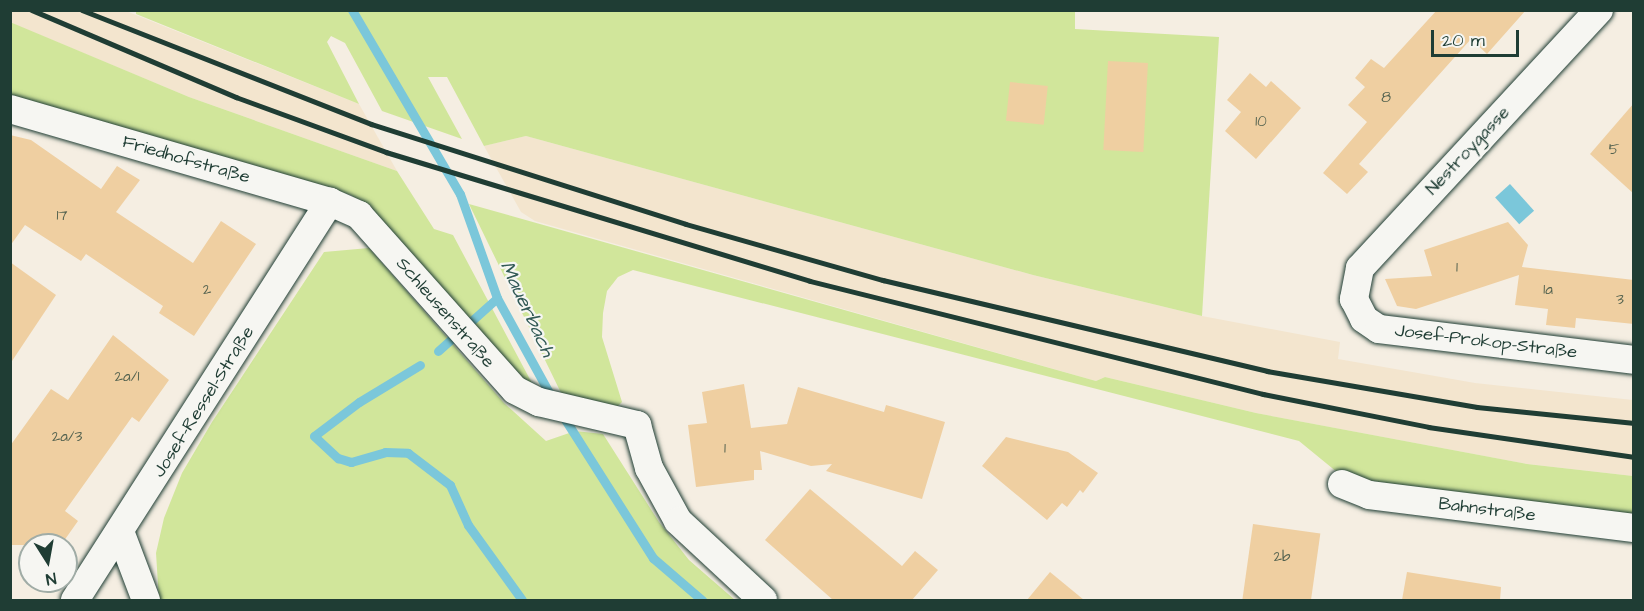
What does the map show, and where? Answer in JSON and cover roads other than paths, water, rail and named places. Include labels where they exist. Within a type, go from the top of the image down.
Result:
[{"type":"street","name":"Nestroygasse","points":[[1354,299],[1353,284],[1360,268],[1599,10]]},
{"type":"street","name":"Friedhofstraße","points":[[10,109],[330,202],[359,215]]},
{"type":"street","name":"Josef-Ressel-Straße","points":[[75,600],[121,534],[330,202]]},
{"type":"street","name":"Schleusenstraße","points":[[359,215],[505,382],[539,402],[637,425],[649,468],[678,521],[763,600]]},
{"type":"street","name":"Josef-Prokop-Straße","points":[[1354,299],[1364,319],[1379,329],[1634,360]]},
{"type":"street","name":"Bahnstraße","points":[[1342,484],[1369,495],[1634,528]]},
{"type":"street","points":[[121,534],[146,600]]},
{"type":"water","points":[[1510,184],[1534,211],[1519,224],[1495,197]]},
{"type":"waterway","name":"Mauerbach","points":[[352,10],[460,194],[497,298],[552,398]]},
{"type":"waterway","points":[[438,351],[497,298]]},
{"type":"waterway","points":[[420,365],[359,402],[314,436],[338,458],[351,462],[385,452],[408,453],[450,485],[468,525],[522,600]]},
{"type":"waterway","name":"Mauerbach","points":[[561,413],[653,558],[702,600]]},
{"type":"railway","points":[[32,10],[236,97],[386,152],[810,281],[1263,394],[1429,427],[1634,457]]},
{"type":"railway","points":[[82,10],[371,124],[686,224],[883,280],[1267,371],[1477,407],[1634,423]]}]
